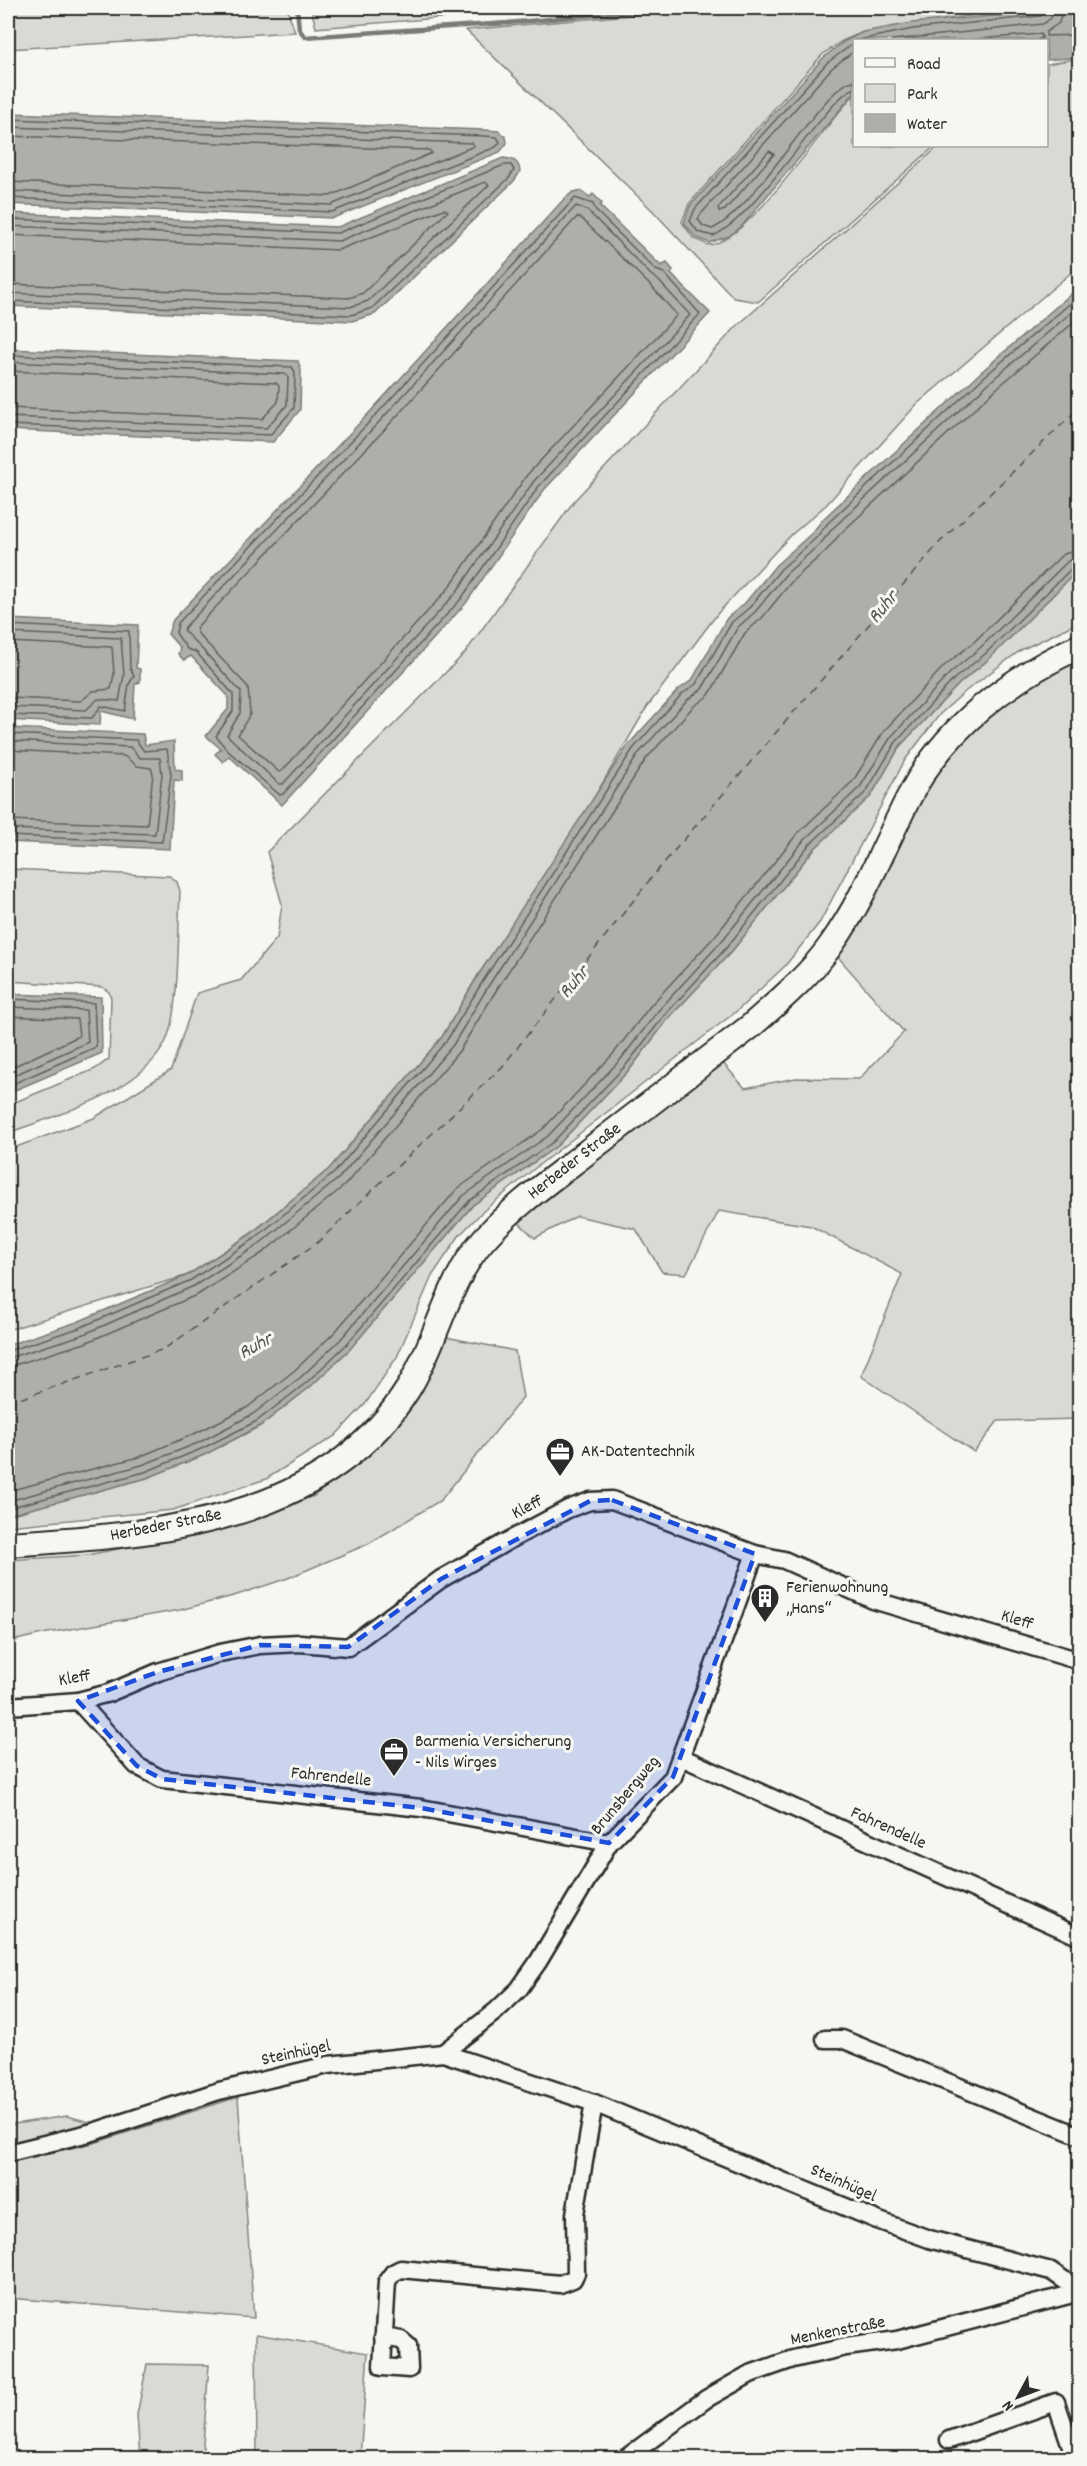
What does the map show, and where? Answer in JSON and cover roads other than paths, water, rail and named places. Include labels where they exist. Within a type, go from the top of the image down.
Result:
[{"type":"main road","name":"Herbeder Straße","points":[[8,1544],[106,1538],[179,1527],[235,1513],[308,1484],[352,1453],[373,1433],[407,1390],[423,1361],[467,1264],[483,1240],[532,1195],[751,1026],[784,997],[831,945],[864,890],[910,794],[933,759],[959,729],[1010,684],[1042,663],[1080,646]]},
{"type":"street","name":"Kleff","points":[[8,1706],[78,1701],[109,1693],[179,1666],[260,1645],[300,1643],[348,1647],[441,1579],[568,1509],[590,1501],[612,1500],[755,1554],[784,1560],[873,1600],[1080,1661]]},
{"type":"street","name":"Brunsbergweg","points":[[443,2053],[496,2011],[519,1989],[538,1962],[609,1844],[673,1777],[755,1554]]},
{"type":"street","name":"Fahrendelle","points":[[78,1701],[137,1766],[162,1779],[421,1808],[609,1844]]},
{"type":"street","name":"Fahrendelle","points":[[681,1757],[1080,1937]]},
{"type":"street","points":[[825,2039],[842,2039],[1080,2136]]},
{"type":"street","name":"Steinhügel","points":[[8,2153],[93,2132],[219,2091],[328,2065],[443,2053],[594,2103],[928,2239],[1051,2271],[1080,2291]]},
{"type":"street","points":[[383,2337],[387,2281],[393,2273],[401,2269],[560,2284],[573,2279],[576,2273],[576,2214],[594,2103]]},
{"type":"street","name":"Menkenstraße","points":[[626,2458],[706,2398],[750,2374],[793,2359],[846,2347],[897,2340],[1080,2291]]},
{"type":"street","points":[[949,2440],[1056,2402],[1075,2458]]},
{"type":"water","points":[[1080,8],[1079,57],[1048,60],[1048,39],[853,39],[853,94],[741,227],[729,236],[709,243],[695,237],[684,223],[690,206],[823,58],[843,42],[863,32],[912,23]]},
{"type":"water","points":[[8,113],[485,130],[499,131],[506,137],[507,143],[500,152],[333,218],[8,204]]},
{"type":"water","points":[[503,158],[513,160],[518,165],[520,172],[514,181],[375,314],[352,321],[8,306],[8,213],[338,227]]},
{"type":"water","points":[[581,191],[590,197],[593,194],[602,203],[600,206],[661,266],[667,263],[673,270],[671,274],[710,313],[544,490],[466,603],[282,805],[229,756],[223,762],[215,754],[221,749],[206,736],[228,709],[228,696],[191,656],[184,660],[178,654],[180,648],[168,634],[173,620],[370,412],[564,199],[573,192]]},
{"type":"water","name":"Ruhr","points":[[1079,287],[1079,569],[989,659],[960,683],[900,746],[871,796],[814,849],[732,951],[668,1019],[631,1068],[557,1146],[473,1205],[350,1349],[310,1387],[260,1426],[204,1455],[147,1478],[8,1515],[8,1345],[77,1322],[188,1275],[251,1234],[329,1169],[442,1037],[477,977],[628,745],[678,690],[692,680],[727,618],[745,603],[776,565],[812,533],[823,519],[981,372]]},
{"type":"water","points":[[8,349],[298,361],[301,371],[300,410],[273,442],[8,430]]},
{"type":"water","points":[[8,619],[138,625],[136,668],[140,669],[140,682],[135,684],[133,719],[101,711],[100,725],[8,720]]},
{"type":"water","points":[[8,728],[143,734],[145,745],[174,741],[175,769],[182,770],[182,781],[174,780],[170,849],[8,842]]},
{"type":"water","points":[[8,994],[101,997],[102,1053],[8,1093]]},
{"type":"waterway","points":[[297,8],[299,29],[305,37],[507,23],[669,8]]},
{"type":"place","name":"AK-Datentechnik","points":[[560,1478]]},
{"type":"place","name":"Ferienwohnung „Hans“","points":[[765,1624]]},
{"type":"place","name":"Barmenia Versicherung - Nils Wirges","points":[[394,1778]]}]
